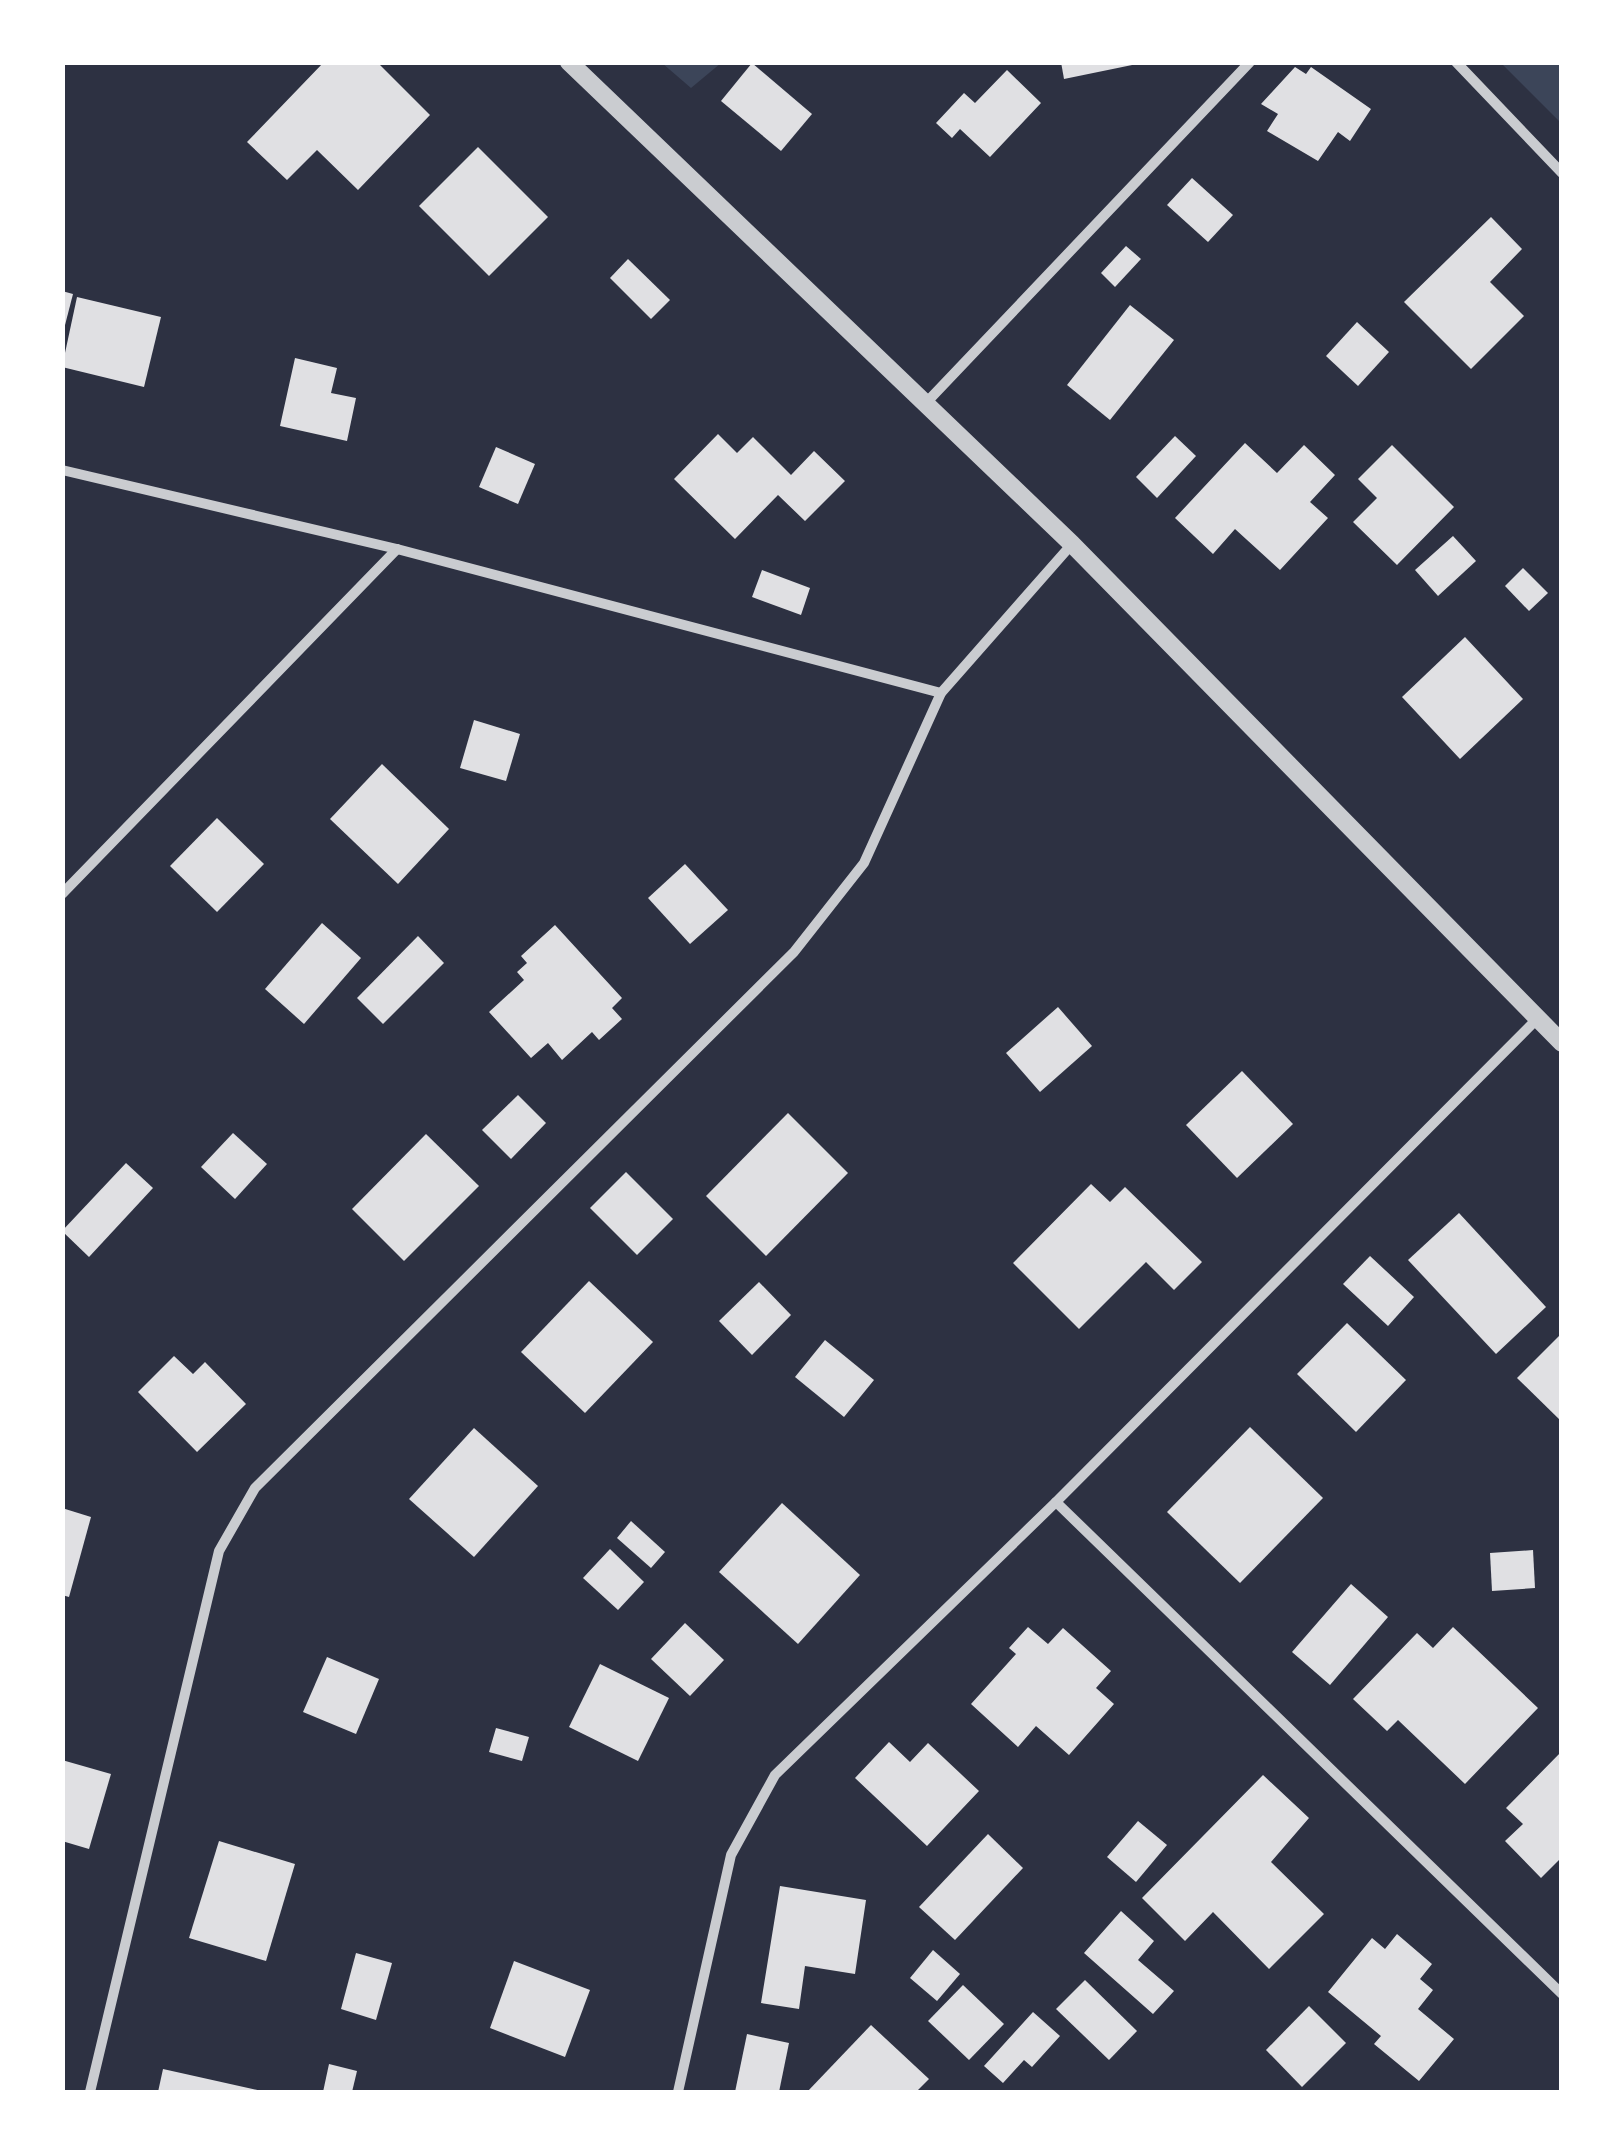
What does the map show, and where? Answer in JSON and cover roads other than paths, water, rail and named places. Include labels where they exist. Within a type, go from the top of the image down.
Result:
[{"type":"street","points":[[570,62],[1072,544],[1562,1043]]},
{"type":"street","points":[[925,404],[1250,62]]},
{"type":"street","points":[[1456,62],[1562,173]]},
{"type":"street","points":[[62,470],[397,550],[941,694]]},
{"type":"street","points":[[90,2092],[219,1551],[255,1488],[794,952],[864,863],[941,694],[1072,544]]},
{"type":"street","points":[[62,894],[397,550]]},
{"type":"street","points":[[678,2092],[731,1855],[775,1776],[1056,1502],[1537,1019]]},
{"type":"street","points":[[1056,1502],[1562,1994]]}]
